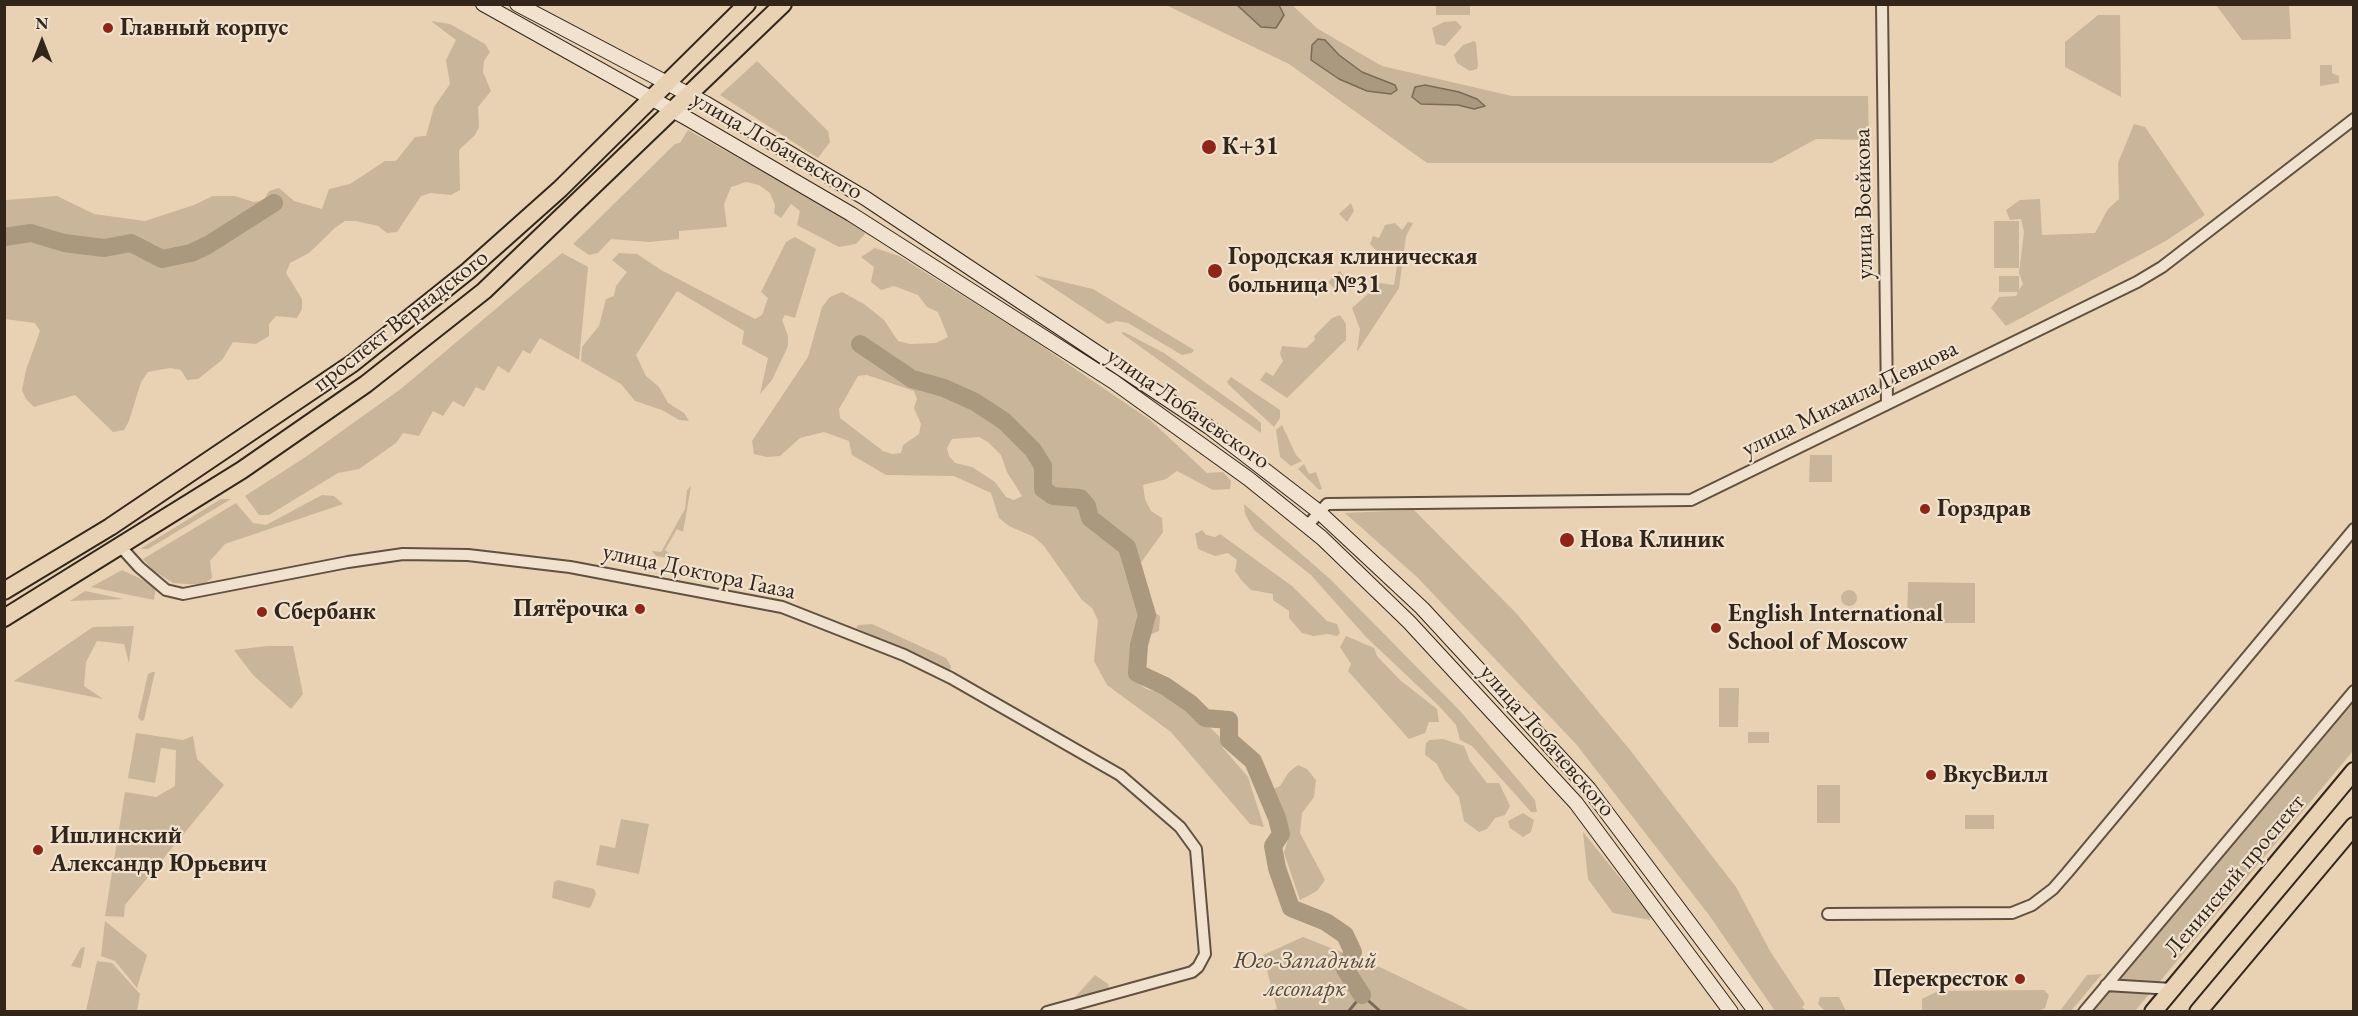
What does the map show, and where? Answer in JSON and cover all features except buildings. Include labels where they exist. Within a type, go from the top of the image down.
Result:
[{"type":"main road","name":"улица Лобачевского","points":[[483,4],[851,214],[1114,382],[1249,479],[1307,526],[1409,622],[1576,803],[1731,1011]]},
{"type":"main road","name":"улица Лобачевского","points":[[517,4],[666,82],[865,198],[1115,362],[1209,427],[1318,511],[1422,608],[1589,789],[1756,1011]]},
{"type":"main road","name":"проспект Вернадского","points":[[4,591],[110,526],[353,363],[468,271],[554,195],[747,4]]},
{"type":"main road","name":"проспект Вернадского","points":[[4,618],[242,470],[402,355],[484,291],[783,4]]},
{"type":"main road","name":"Ленинский проспект","points":[[2153,1011],[2354,771]]},
{"type":"main road","points":[[2198,1011],[2354,826]]},
{"type":"street","name":"улица Воейкова","points":[[1882,4],[1887,403]]},
{"type":"street","name":"улица Михаила Певцова","points":[[1318,511],[1327,504],[1691,500],[2137,282],[2170,260],[2354,119]]},
{"type":"street","points":[[1307,526],[1318,511]]},
{"type":"street","points":[[1828,914],[2012,913],[2032,905],[2053,889],[2067,873],[2354,529]]},
{"type":"street","name":"улица Доктора Гааза","points":[[120,546],[138,567],[166,590],[183,594],[348,562],[403,554],[468,555],[584,569],[782,607],[904,655],[951,678],[1120,775],[1180,827],[1196,849],[1204,962],[1192,972],[1047,1011]]},
{"type":"street","points":[[2084,1011],[2354,691]]},
{"type":"street","points":[[2106,986],[2172,989]]},
{"type":"green space","points":[[1166,5],[1292,5],[1318,29],[1382,66],[1512,96],[1868,96],[1869,140],[1816,139],[1772,163],[1427,163],[1289,64]]},
{"type":"green space","points":[[1436,5],[1470,5],[1470,15],[1436,15]]},
{"type":"green space","points":[[2216,5],[2289,5],[2291,39],[2242,40]]},
{"type":"green space","points":[[2098,15],[2120,15],[2121,97],[2065,67],[2065,42]]},
{"type":"green space","points":[[431,21],[450,24],[485,44],[490,52],[484,61],[483,72],[491,91],[478,107],[479,127],[475,135],[459,150],[460,190],[451,195],[431,193],[421,196],[397,232],[387,233],[378,226],[356,221],[345,221],[336,227],[309,253],[290,263],[286,273],[302,299],[302,309],[297,318],[276,316],[269,324],[269,336],[256,344],[233,342],[222,360],[198,379],[187,380],[181,370],[170,368],[148,372],[141,382],[124,430],[113,432],[75,395],[34,407],[26,399],[22,390],[26,370],[40,331],[35,323],[5,319],[5,200],[57,196],[94,214],[145,221],[194,205],[213,196],[234,196],[254,202],[264,200],[269,191],[279,188],[294,201],[322,209],[329,189],[350,184],[385,161],[396,161],[415,137],[426,136],[434,107],[450,84],[446,60],[456,40]]},
{"type":"green space","points":[[1456,21],[1462,27],[1445,46],[1436,44],[1432,28],[1444,22]]},
{"type":"green space","points":[[1474,41],[1478,65],[1477,69],[1470,71],[1457,63],[1454,55],[1463,45]]},
{"type":"green space","points":[[757,61],[828,131],[830,142],[818,158],[720,95]]},
{"type":"green space","points":[[2320,65],[2332,65],[2332,73],[2339,76],[2339,83],[2320,86]]},
{"type":"green space","points":[[2134,124],[2145,127],[2205,215],[2164,242],[2006,326],[1991,308],[1999,297],[2016,296],[2018,292],[1999,292],[1999,276],[2019,276],[2019,290],[2023,284],[2019,273],[2024,232],[2021,219],[2010,220],[2006,210],[2020,200],[2040,199],[2042,235],[2095,233],[2108,209],[2119,199],[2118,163]]},
{"type":"green space","points":[[688,130],[863,227],[865,234],[856,244],[839,247],[797,225],[800,211],[791,204],[781,218],[774,213],[775,205],[770,193],[759,185],[746,182],[731,187],[724,204],[727,227],[679,231],[679,239],[649,242],[611,239],[598,253],[589,255],[573,244],[675,144],[680,143]]},
{"type":"green space","points":[[1351,203],[1354,211],[1347,222],[1339,214]]},
{"type":"green space","points":[[1994,221],[2019,221],[2019,268],[1994,268]]},
{"type":"green space","points":[[1408,222],[1413,223],[1406,236],[1399,288],[1357,352],[1360,329],[1352,308],[1380,283],[1394,285],[1398,260],[1384,258],[1370,244],[1373,236],[1379,238],[1385,225],[1395,223],[1402,230]]},
{"type":"green space","points":[[795,237],[816,249],[795,318],[785,315],[782,320],[788,336],[788,346],[772,380],[760,394],[768,358],[742,344],[744,331],[677,291],[636,355],[646,376],[659,387],[668,403],[684,413],[689,421],[679,420],[662,410],[635,401],[621,384],[581,361],[582,347],[599,326],[606,299],[614,296],[616,286],[627,272],[612,260],[619,253],[637,254],[661,270],[755,319],[762,315],[768,298],[761,292],[786,242]]},
{"type":"green space","points":[[875,248],[899,256],[1024,334],[1150,420],[1207,473],[1223,472],[1231,481],[1230,489],[1213,490],[1177,471],[1166,479],[1143,485],[1145,499],[1151,511],[1162,518],[1163,532],[1132,575],[1138,601],[1160,616],[1159,631],[1131,643],[1132,655],[1136,681],[1146,689],[1158,692],[1201,719],[1219,736],[1223,748],[1248,777],[1264,827],[1250,824],[1171,732],[1107,685],[1094,661],[1098,620],[1092,608],[1082,600],[1044,546],[1034,537],[1009,526],[999,518],[991,493],[954,476],[886,475],[852,455],[849,441],[824,432],[800,438],[780,456],[767,457],[754,454],[752,441],[808,357],[822,307],[830,297],[842,292],[864,304],[884,320],[898,341],[910,344],[936,343],[948,337],[938,312],[927,307],[918,295],[894,286],[881,290],[871,282],[874,267],[861,257]],"holes":[[[867,375],[914,391],[917,399],[914,408],[921,424],[919,434],[903,445],[901,453],[892,454],[883,451],[840,418],[839,409],[858,376]],[[979,437],[988,442],[1001,455],[1007,472],[1022,496],[1014,500],[1006,497],[995,482],[972,467],[955,463],[949,456],[947,448],[952,439]]]},
{"type":"green space","points":[[562,253],[588,267],[579,360],[540,338],[530,354],[523,350],[509,373],[498,366],[484,391],[476,387],[464,407],[453,401],[443,416],[433,411],[419,436],[403,433],[396,443],[359,469],[338,473],[269,515],[259,515],[245,496],[307,456],[402,388]]},
{"type":"green space","points":[[1340,271],[1350,284],[1339,293],[1328,282]]},
{"type":"green space","points":[[1034,275],[1093,289],[1194,350],[1192,353],[1182,355],[1128,323],[1116,321],[1108,324]]},
{"type":"green space","points":[[1340,315],[1346,324],[1346,340],[1287,398],[1260,380],[1266,372],[1273,376],[1283,361],[1280,354],[1282,346],[1306,348],[1315,340],[1314,336],[1332,318]]},
{"type":"green space","points":[[1124,332],[1164,353],[1254,417],[1261,423],[1261,433],[1121,333]]},
{"type":"green space","points":[[1231,377],[1280,410],[1280,418],[1274,427],[1229,385],[1227,382]]},
{"type":"green space","points":[[1282,425],[1296,455],[1302,461],[1291,466],[1280,457],[1276,430]]},
{"type":"green space","points":[[1810,455],[1832,455],[1832,482],[1809,482]]},
{"type":"green space","points":[[1304,464],[1309,474],[1316,472],[1322,489],[1319,490],[1298,469]]},
{"type":"green space","points":[[691,486],[683,532],[677,529],[665,550],[670,554],[668,558],[656,556],[652,551],[661,552],[685,509],[687,490]]},
{"type":"green space","points":[[322,495],[334,496],[343,504],[225,544],[210,561],[212,578],[203,585],[173,583],[154,571],[143,559],[236,503],[253,523],[266,525]]},
{"type":"green space","points":[[221,499],[231,499],[148,549],[140,549]]},
{"type":"green space","points":[[1244,504],[1330,579],[1461,712],[1535,800],[1537,812],[1531,812],[1472,746],[1460,740],[1456,725],[1439,706],[1366,637],[1311,575],[1254,530],[1245,514]]},
{"type":"green space","points":[[1414,510],[1517,614],[1630,750],[1736,887],[1770,951],[1805,1004],[1802,1007],[1806,1011],[1775,1011],[1709,915],[1576,744],[1417,577],[1345,513]]},
{"type":"green space","points":[[1202,530],[1206,535],[1215,537],[1220,534],[1292,586],[1327,621],[1337,624],[1340,633],[1337,636],[1328,634],[1313,636],[1302,633],[1289,618],[1289,611],[1273,600],[1273,594],[1251,590],[1242,581],[1235,571],[1237,560],[1228,553],[1215,556],[1198,549],[1195,534]]},
{"type":"green space","points":[[122,570],[156,586],[154,600],[91,587]]},
{"type":"green space","points":[[1908,582],[1975,583],[1975,623],[1907,623]]},
{"type":"green space","points":[[1849,590],[1857,598],[1849,606],[1841,598]]},
{"type":"green space","points":[[85,591],[124,599],[70,601]]},
{"type":"green space","points":[[872,624],[946,658],[951,666],[950,671],[856,628],[858,625]]},
{"type":"green space","points":[[134,626],[129,663],[124,644],[97,641],[86,662],[84,686],[103,699],[14,681],[93,627]]},
{"type":"green space","points":[[1346,636],[1374,648],[1377,656],[1400,680],[1437,709],[1439,722],[1429,722],[1425,733],[1409,739],[1348,671],[1351,664],[1340,647]]},
{"type":"green space","points":[[293,646],[303,694],[291,709],[253,675],[234,650]]},
{"type":"green space","points":[[155,672],[144,720],[141,721],[138,717],[148,674]]},
{"type":"green space","points":[[1719,688],[1739,688],[1738,727],[1719,727]]},
{"type":"green space","points":[[2353,699],[2353,751],[2135,1011],[2089,1012]]},
{"type":"green space","points":[[1748,732],[1769,732],[1769,743],[1748,743]]},
{"type":"green space","points":[[136,733],[183,740],[193,736],[197,759],[224,785],[125,905],[124,917],[105,916],[125,792],[156,797],[175,786],[176,750],[161,748],[155,783],[128,778]]},
{"type":"green space","points":[[1443,739],[1464,746],[1470,761],[1487,783],[1499,783],[1510,806],[1505,815],[1495,818],[1487,829],[1479,832],[1464,821],[1459,797],[1445,780],[1437,764],[1425,755],[1426,743],[1430,740]]},
{"type":"green space","points":[[1298,765],[1307,769],[1316,780],[1314,797],[1302,813],[1300,833],[1325,880],[1317,891],[1300,900],[1284,853],[1289,836],[1273,789],[1280,786],[1289,772]]},
{"type":"green space","points":[[1817,785],[1840,785],[1840,823],[1817,823]]},
{"type":"green space","points":[[1523,813],[1534,820],[1531,832],[1523,837],[1510,828],[1508,821]]},
{"type":"green space","points":[[1965,815],[1994,815],[1994,829],[1965,829]]},
{"type":"green space","points":[[621,819],[649,824],[639,874],[596,865],[600,845],[615,848]]},
{"type":"green space","points":[[1583,832],[1650,915],[1650,920],[1613,913],[1588,879]]},
{"type":"green space","points":[[558,880],[594,889],[596,894],[591,906],[589,908],[552,898],[554,882]]},
{"type":"green space","points":[[105,921],[147,955],[137,988],[115,961],[101,956]]},
{"type":"green space","name":"Юго-Западный лесопарк","points":[[1303,937],[1382,968],[1471,1011],[1268,1011],[1277,1009],[1263,955]]},
{"type":"green space","points":[[85,947],[81,968],[71,966],[81,948]]},
{"type":"green space","points":[[97,961],[112,963],[140,994],[137,1011],[86,1011]]},
{"type":"green space","points":[[2102,974],[2071,1011],[2060,1011],[2087,975]]},
{"type":"green space","points":[[1095,975],[1108,984],[1109,989],[1075,997]]},
{"type":"green space","points":[[2044,990],[2049,995],[2045,1008],[2039,1011],[1922,1011],[1922,999],[1938,991]]},
{"type":"green space","points":[[1820,997],[1839,997],[1846,1011],[1825,1011],[1818,1004]]},
{"type":"shaded area","points":[[1237,5],[1279,5],[1284,15],[1276,28],[1261,27]]},
{"type":"shaded area","points":[[1318,39],[1325,40],[1339,55],[1362,72],[1395,85],[1397,90],[1391,94],[1367,91],[1339,79],[1311,60],[1312,45]]},
{"type":"shaded area","points":[[1425,85],[1459,92],[1477,99],[1485,106],[1474,109],[1458,105],[1421,104],[1412,97],[1415,87]]},
{"type":"waterway","points":[[4,237],[31,233],[64,243],[104,248],[131,243],[162,259],[191,253],[208,245],[274,203]]},
{"type":"waterway","points":[[860,344],[912,379],[944,388],[975,402],[1004,421],[1033,450],[1043,466],[1043,489],[1053,496],[1080,498],[1087,506],[1090,518],[1127,547],[1147,615],[1139,645],[1137,673],[1165,686],[1191,704],[1205,718],[1229,720],[1229,740],[1253,761],[1277,818],[1281,834],[1273,846],[1277,868],[1291,908],[1326,922],[1345,935],[1353,952],[1345,969],[1362,995]]},
{"type":"waterway","points":[[1348,1012],[1362,995],[1381,1012]]},
{"type":"place","name":"Главный корпус","points":[[108,28]]},
{"type":"place","name":"К+31","points":[[1209,147]]},
{"type":"place","name":"Городская клиническая больница №31","points":[[1215,271]]},
{"type":"place","name":"Горздрав","points":[[1925,509]]},
{"type":"place","name":"Нова Клиник","points":[[1567,540]]},
{"type":"place","name":"Пятёрочка","points":[[640,609]]},
{"type":"place","name":"Сбербанк","points":[[262,612]]},
{"type":"place","name":"English International School of Moscow","points":[[1716,628]]},
{"type":"place","name":"ВкусВилл","points":[[1931,775]]},
{"type":"place","name":"Ишлинский Александр Юрьевич","points":[[38,850]]},
{"type":"place","name":"Перекресток","points":[[2020,979]]}]
